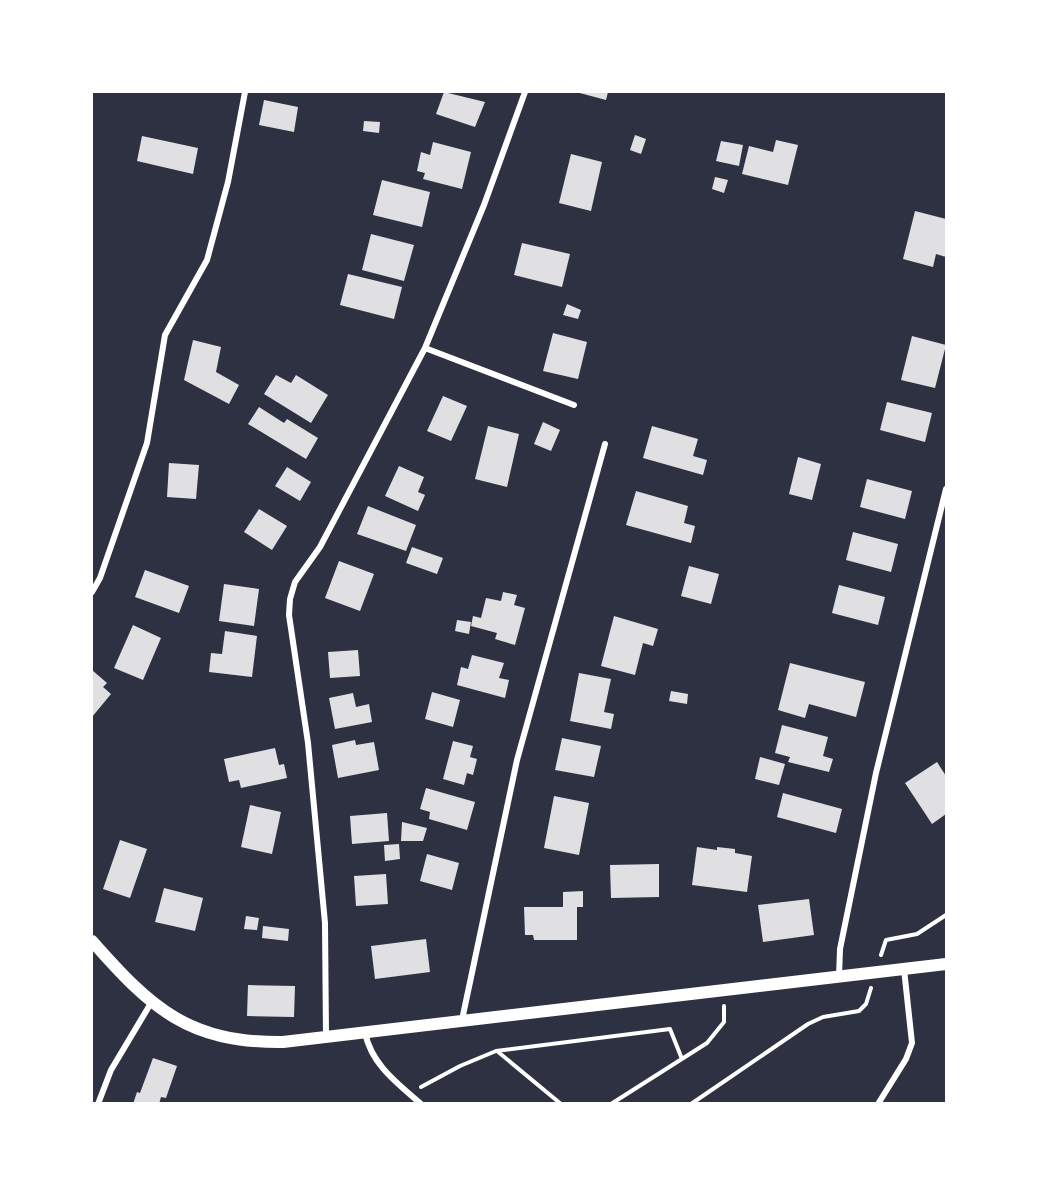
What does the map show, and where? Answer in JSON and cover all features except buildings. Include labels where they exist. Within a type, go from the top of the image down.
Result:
[{"type":"main road","points":[[92,941],[126,980],[152,1003],[175,1019],[189,1026],[233,1039],[284,1042],[946,964]]},
{"type":"street","points":[[92,592],[100,578],[147,443],[165,335],[207,260],[228,182],[245,92]]},
{"type":"street","points":[[326,1037],[325,923],[308,743],[289,615],[290,598],[295,582],[320,547],[425,348],[484,206],[525,92]]},
{"type":"street","points":[[425,348],[574,405]]},
{"type":"street","points":[[462,1020],[517,760],[605,444]]},
{"type":"street","points":[[839,977],[839,955],[876,773],[946,489]]},
{"type":"street","points":[[878,1104],[906,1059],[912,1043],[904,969]]},
{"type":"street","points":[[98,1104],[111,1070],[152,1003]]},
{"type":"street","points":[[365,1032],[370,1048],[382,1068],[421,1104]]},
{"type":"path","points":[[922,932],[946,915]]},
{"type":"path","points":[[611,1104],[707,1043],[724,1022],[723,990]]},
{"type":"path","points":[[691,1104],[808,1024]]},
{"type":"path","points":[[410,1094],[460,1066],[496,1051],[670,1029],[682,1059]]},
{"type":"path","points":[[496,1051],[561,1104]]}]
